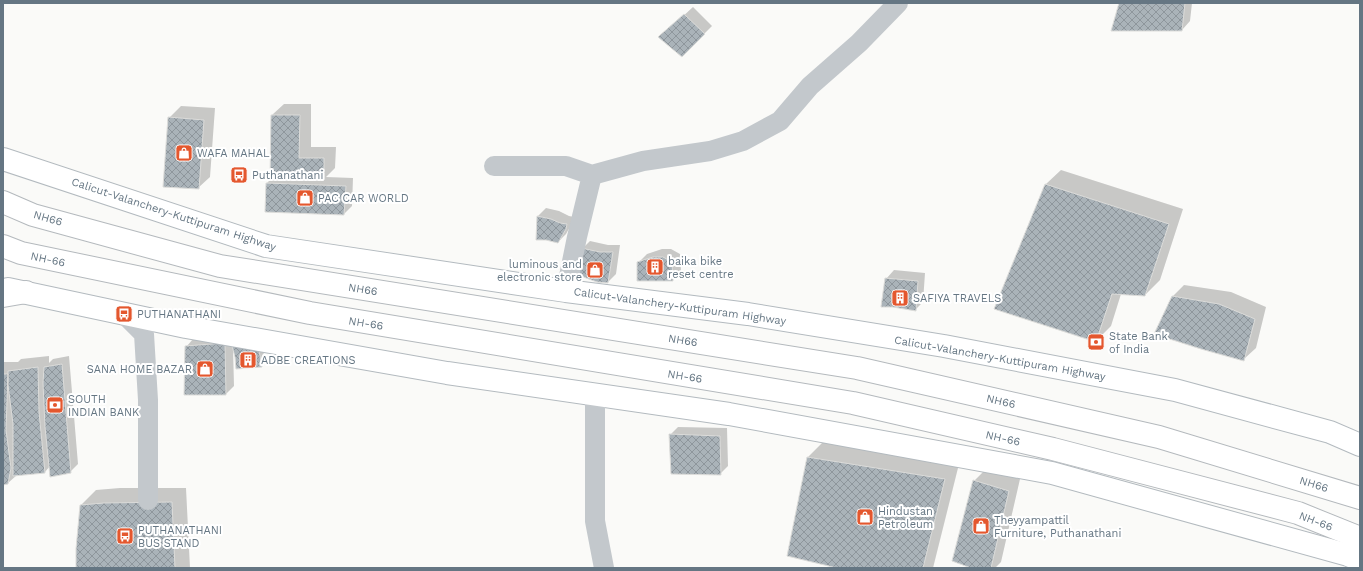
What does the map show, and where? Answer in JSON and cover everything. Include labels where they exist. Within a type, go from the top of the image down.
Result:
[{"type":"main road","name":"Calicut-Valanchery-Kuttipuram Highway","points":[[3,160],[266,246],[566,291],[764,317],[944,346],[1167,389],[1330,432],[1360,445]]},
{"type":"main road","name":"NH66","points":[[3,202],[33,215],[220,266],[857,368],[1159,437],[1360,498]]},
{"type":"main road","name":"NH-66","points":[[3,246],[22,253],[310,313],[853,404],[1053,450],[1298,513],[1360,538]]},
{"type":"main road","points":[[3,288],[186,328],[439,371],[730,414],[1052,473],[1348,555],[1360,560]]},
{"type":"main road","points":[[3,296],[26,292]]},
{"type":"street","points":[[494,166],[566,166],[592,175],[643,161],[710,152],[743,141],[780,121],[810,86],[859,43],[898,3]]},
{"type":"street","points":[[566,291],[592,175]]},
{"type":"street","points":[[124,314],[144,334],[148,400],[148,500]]},
{"type":"street","points":[[595,394],[595,520],[604,568]]},
{"type":"building","points":[[1119,3],[1185,3],[1182,31],[1111,31]]},
{"type":"building","points":[[684,14],[705,34],[682,57],[658,37]]},
{"type":"building","points":[[271,115],[300,115],[299,158],[324,158],[324,180],[270,180]]},
{"type":"building","name":"WAFA MAHAL","points":[[168,117],[204,120],[199,189],[163,187]]},
{"type":"building","name":"PAC CAR WORLD","points":[[266,183],[346,186],[344,215],[265,212]]},
{"type":"building","points":[[1045,184],[1169,224],[1145,296],[1112,294],[1096,342],[994,309]]},
{"type":"building","points":[[537,216],[567,224],[566,229],[558,243],[546,240],[536,240]]},
{"type":"building","name":"luminous and electronic store","points":[[581,248],[600,252],[613,252],[608,283],[597,282],[578,275]]},
{"type":"building","name":"baika bike reset centre","points":[[653,257],[663,257],[672,262],[673,281],[637,281],[637,262]]},
{"type":"building","name":"SAFIYA TRAVELS","points":[[885,278],[918,281],[916,311],[893,307],[881,307]]},
{"type":"building","points":[[1172,296],[1219,304],[1255,319],[1244,361],[1154,334]]},
{"type":"building","name":"SANA HOME BAZAR","points":[[225,343],[226,395],[184,395],[185,346]]},
{"type":"building","name":"ADBE CREATIONS","points":[[258,345],[262,367],[236,369],[232,346]]},
{"type":"building","name":"SOUTH INDIAN BANK","points":[[62,364],[71,473],[50,477],[45,427],[43,383],[44,367]]},
{"type":"building","points":[[38,367],[39,412],[45,473],[13,476],[13,424],[8,385],[8,371]]},
{"type":"building","points":[[3,374],[8,374],[6,430],[11,468],[8,484],[3,485]]},
{"type":"building","points":[[669,434],[720,436],[721,475],[671,474]]},
{"type":"building","name":"Hindustan Petroleum","points":[[807,457],[945,479],[923,568],[837,568],[787,556]]},
{"type":"building","name":"Theyyampattil Furniture, Puthanathani","points":[[973,480],[1009,491],[991,568],[971,568],[952,561]]},
{"type":"building","name":"PUTHANATHANI BUS STAND","points":[[172,502],[175,568],[76,568],[76,549],[80,505],[104,503]]},
{"type":"place","name":"WAFA MAHAL","points":[[184,153]]},
{"type":"place","name":"Puthanathani","points":[[239,175]]},
{"type":"place","name":"PAC CAR WORLD","points":[[305,198]]},
{"type":"place","name":"baika bike reset centre","points":[[655,267]]},
{"type":"place","name":"luminous and electronic store","points":[[595,270]]},
{"type":"place","name":"SAFIYA TRAVELS","points":[[900,298]]},
{"type":"place","name":"PUTHANATHANI","points":[[124,314]]},
{"type":"place","name":"State Bank of India","points":[[1096,342]]},
{"type":"place","name":"ADBE CREATIONS","points":[[248,360]]},
{"type":"place","name":"SANA HOME BAZAR","points":[[205,369]]},
{"type":"place","name":"SOUTH INDIAN BANK","points":[[55,405]]},
{"type":"place","name":"Hindustan Petroleum","points":[[865,517]]},
{"type":"place","name":"Theyyampattil Furniture, Puthanathani","points":[[981,526]]},
{"type":"place","name":"PUTHANATHANI BUS STAND","points":[[125,536]]}]
